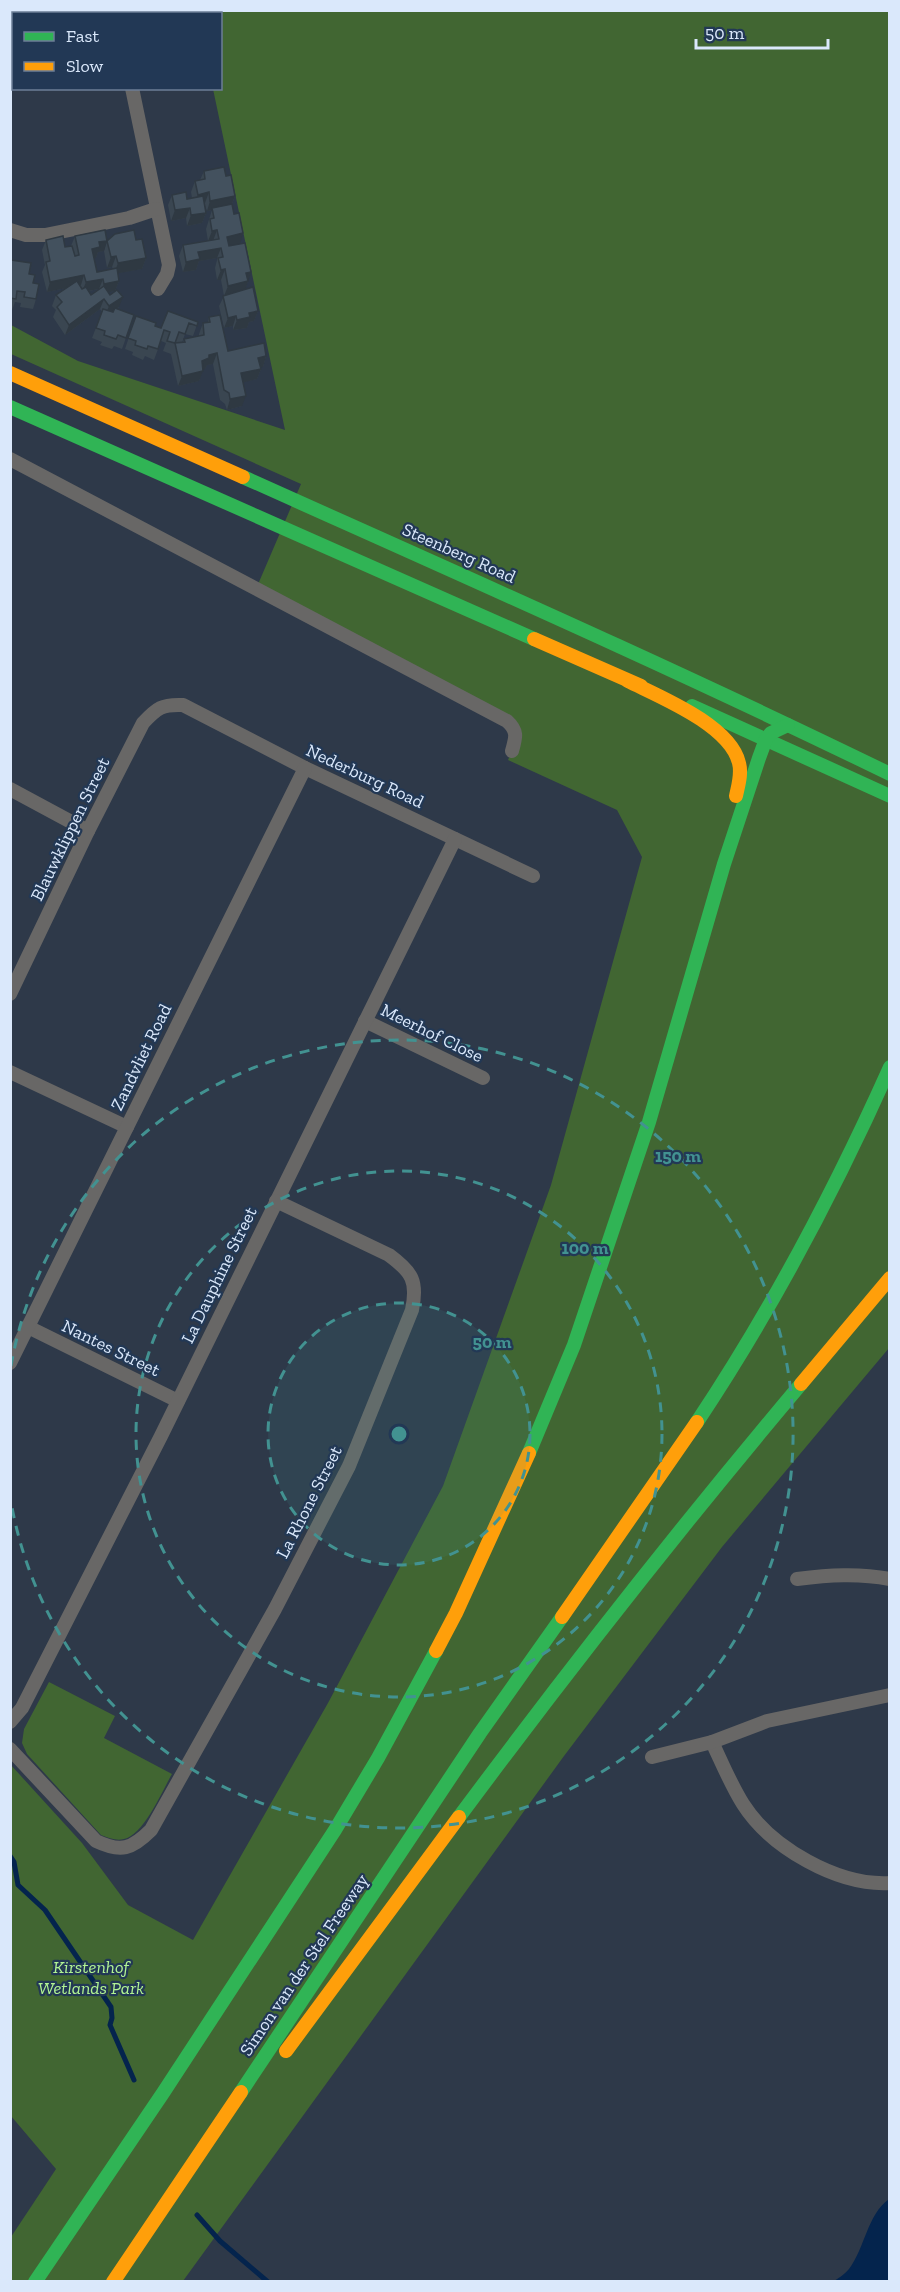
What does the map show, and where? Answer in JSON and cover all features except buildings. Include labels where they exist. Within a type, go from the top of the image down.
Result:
[{"type":"main road","name":"Steenberg Road","points":[[10,373],[468,577],[890,774]]},
{"type":"main road","points":[[10,407],[628,681],[696,707],[890,796]]},
{"type":"main road","points":[[628,681],[701,720],[735,752],[739,763],[740,781],[724,864]]},
{"type":"main road","points":[[35,2282],[335,1830],[378,1758],[456,1613],[515,1487],[574,1345],[649,1122],[724,864],[766,739],[778,728],[788,725]]},
{"type":"main road","name":"Simon van der Stel Freeway","points":[[113,2282],[447,1781],[644,1498],[762,1321],[828,1202],[872,1112],[890,1067]]},
{"type":"main road","points":[[219,2126],[236,2114],[277,2062],[569,1669],[690,1516],[890,1278]]},
{"type":"street","points":[[132,90],[169,265],[167,274],[158,289]]},
{"type":"street","points":[[10,230],[26,235],[45,235],[129,218],[156,209]]},
{"type":"street","points":[[10,459],[507,721],[514,728],[516,737],[512,751]]},
{"type":"street","name":"Blauwklippen Street","points":[[10,994],[143,723],[153,712],[166,704],[183,705]]},
{"type":"street","name":"Nederburg Road","points":[[183,705],[305,768],[533,876]]},
{"type":"street","name":"Zandvliet Road","points":[[10,1362],[305,768]]},
{"type":"street","points":[[10,789],[88,831]]},
{"type":"street","name":"La Dauphine Street","points":[[10,1722],[22,1708],[178,1401],[455,839]]},
{"type":"street","name":"Meerhof Close","points":[[365,1021],[483,1078]]},
{"type":"street","points":[[10,1072],[127,1127]]},
{"type":"street","name":"La Rhone Street","points":[[10,1749],[96,1841],[111,1848],[126,1848],[140,1841],[151,1830],[275,1609],[349,1466],[412,1310],[415,1295],[413,1279],[405,1266],[389,1255],[276,1201]]},
{"type":"street","name":"Nantes Street","points":[[28,1327],[178,1401]]},
{"type":"street","points":[[797,1579],[838,1574],[868,1575],[890,1580]]},
{"type":"street","points":[[652,1757],[712,1742],[767,1722],[890,1695]]},
{"type":"street","points":[[712,1742],[744,1806],[768,1833],[798,1855],[829,1871],[851,1879],[890,1883]]},
{"type":"green space","name":"Kirstenhof Wetlands Park","points":[[889,11],[889,1348],[722,1547],[564,1756],[183,2281],[11,2281],[11,2237],[56,2169],[11,2116],[10,1764],[82,1843],[128,1905],[193,1940],[328,1703],[443,1486],[551,1185],[642,857],[617,810],[508,760],[512,751],[514,728],[256,589],[301,484],[11,354],[11,325],[78,361],[285,430],[213,90],[222,90],[222,12],[196,12]]},
{"type":"green space","points":[[49,1682],[115,1716],[104,1738],[172,1774],[145,1821],[131,1836],[118,1840],[101,1835],[27,1754],[22,1743],[24,1729]]},
{"type":"water","points":[[889,2199],[889,2281],[834,2281],[849,2269],[876,2214]]},
{"type":"waterway","points":[[10,1856],[14,1862],[18,1885],[45,1910],[111,2007],[110,2025],[134,2080]]},
{"type":"waterway","points":[[197,2215],[220,2241],[268,2282]]},
{"type":"traffic: fast","points":[[10,407],[534,639]]},
{"type":"traffic: fast","points":[[243,477],[649,660],[890,774]]},
{"type":"traffic: fast","points":[[692,706],[890,796]]},
{"type":"traffic: fast","points":[[529,1453],[574,1345],[649,1122],[724,864],[759,758],[766,739],[771,733],[788,725]]},
{"type":"traffic: fast","points":[[697,1422],[777,1293],[801,1249],[890,1067]]},
{"type":"traffic: fast","points":[[459,1817],[627,1598],[801,1384]]},
{"type":"traffic: fast","points":[[241,2092],[480,1733],[562,1617]]},
{"type":"traffic: fast","points":[[35,2282],[163,2093],[335,1830],[378,1758],[436,1651]]},
{"type":"traffic: slow","points":[[10,373],[243,477]]},
{"type":"traffic: slow","points":[[534,639],[641,686]]},
{"type":"traffic: slow","points":[[628,681],[675,704],[722,736],[733,749],[740,767],[736,796]]},
{"type":"traffic: slow","points":[[801,1384],[890,1278]]},
{"type":"traffic: slow","points":[[562,1617],[697,1422]]},
{"type":"traffic: slow","points":[[436,1651],[456,1613],[529,1453]]},
{"type":"traffic: slow","points":[[286,2051],[459,1817]]},
{"type":"traffic: slow","points":[[113,2282],[241,2092]]}]
